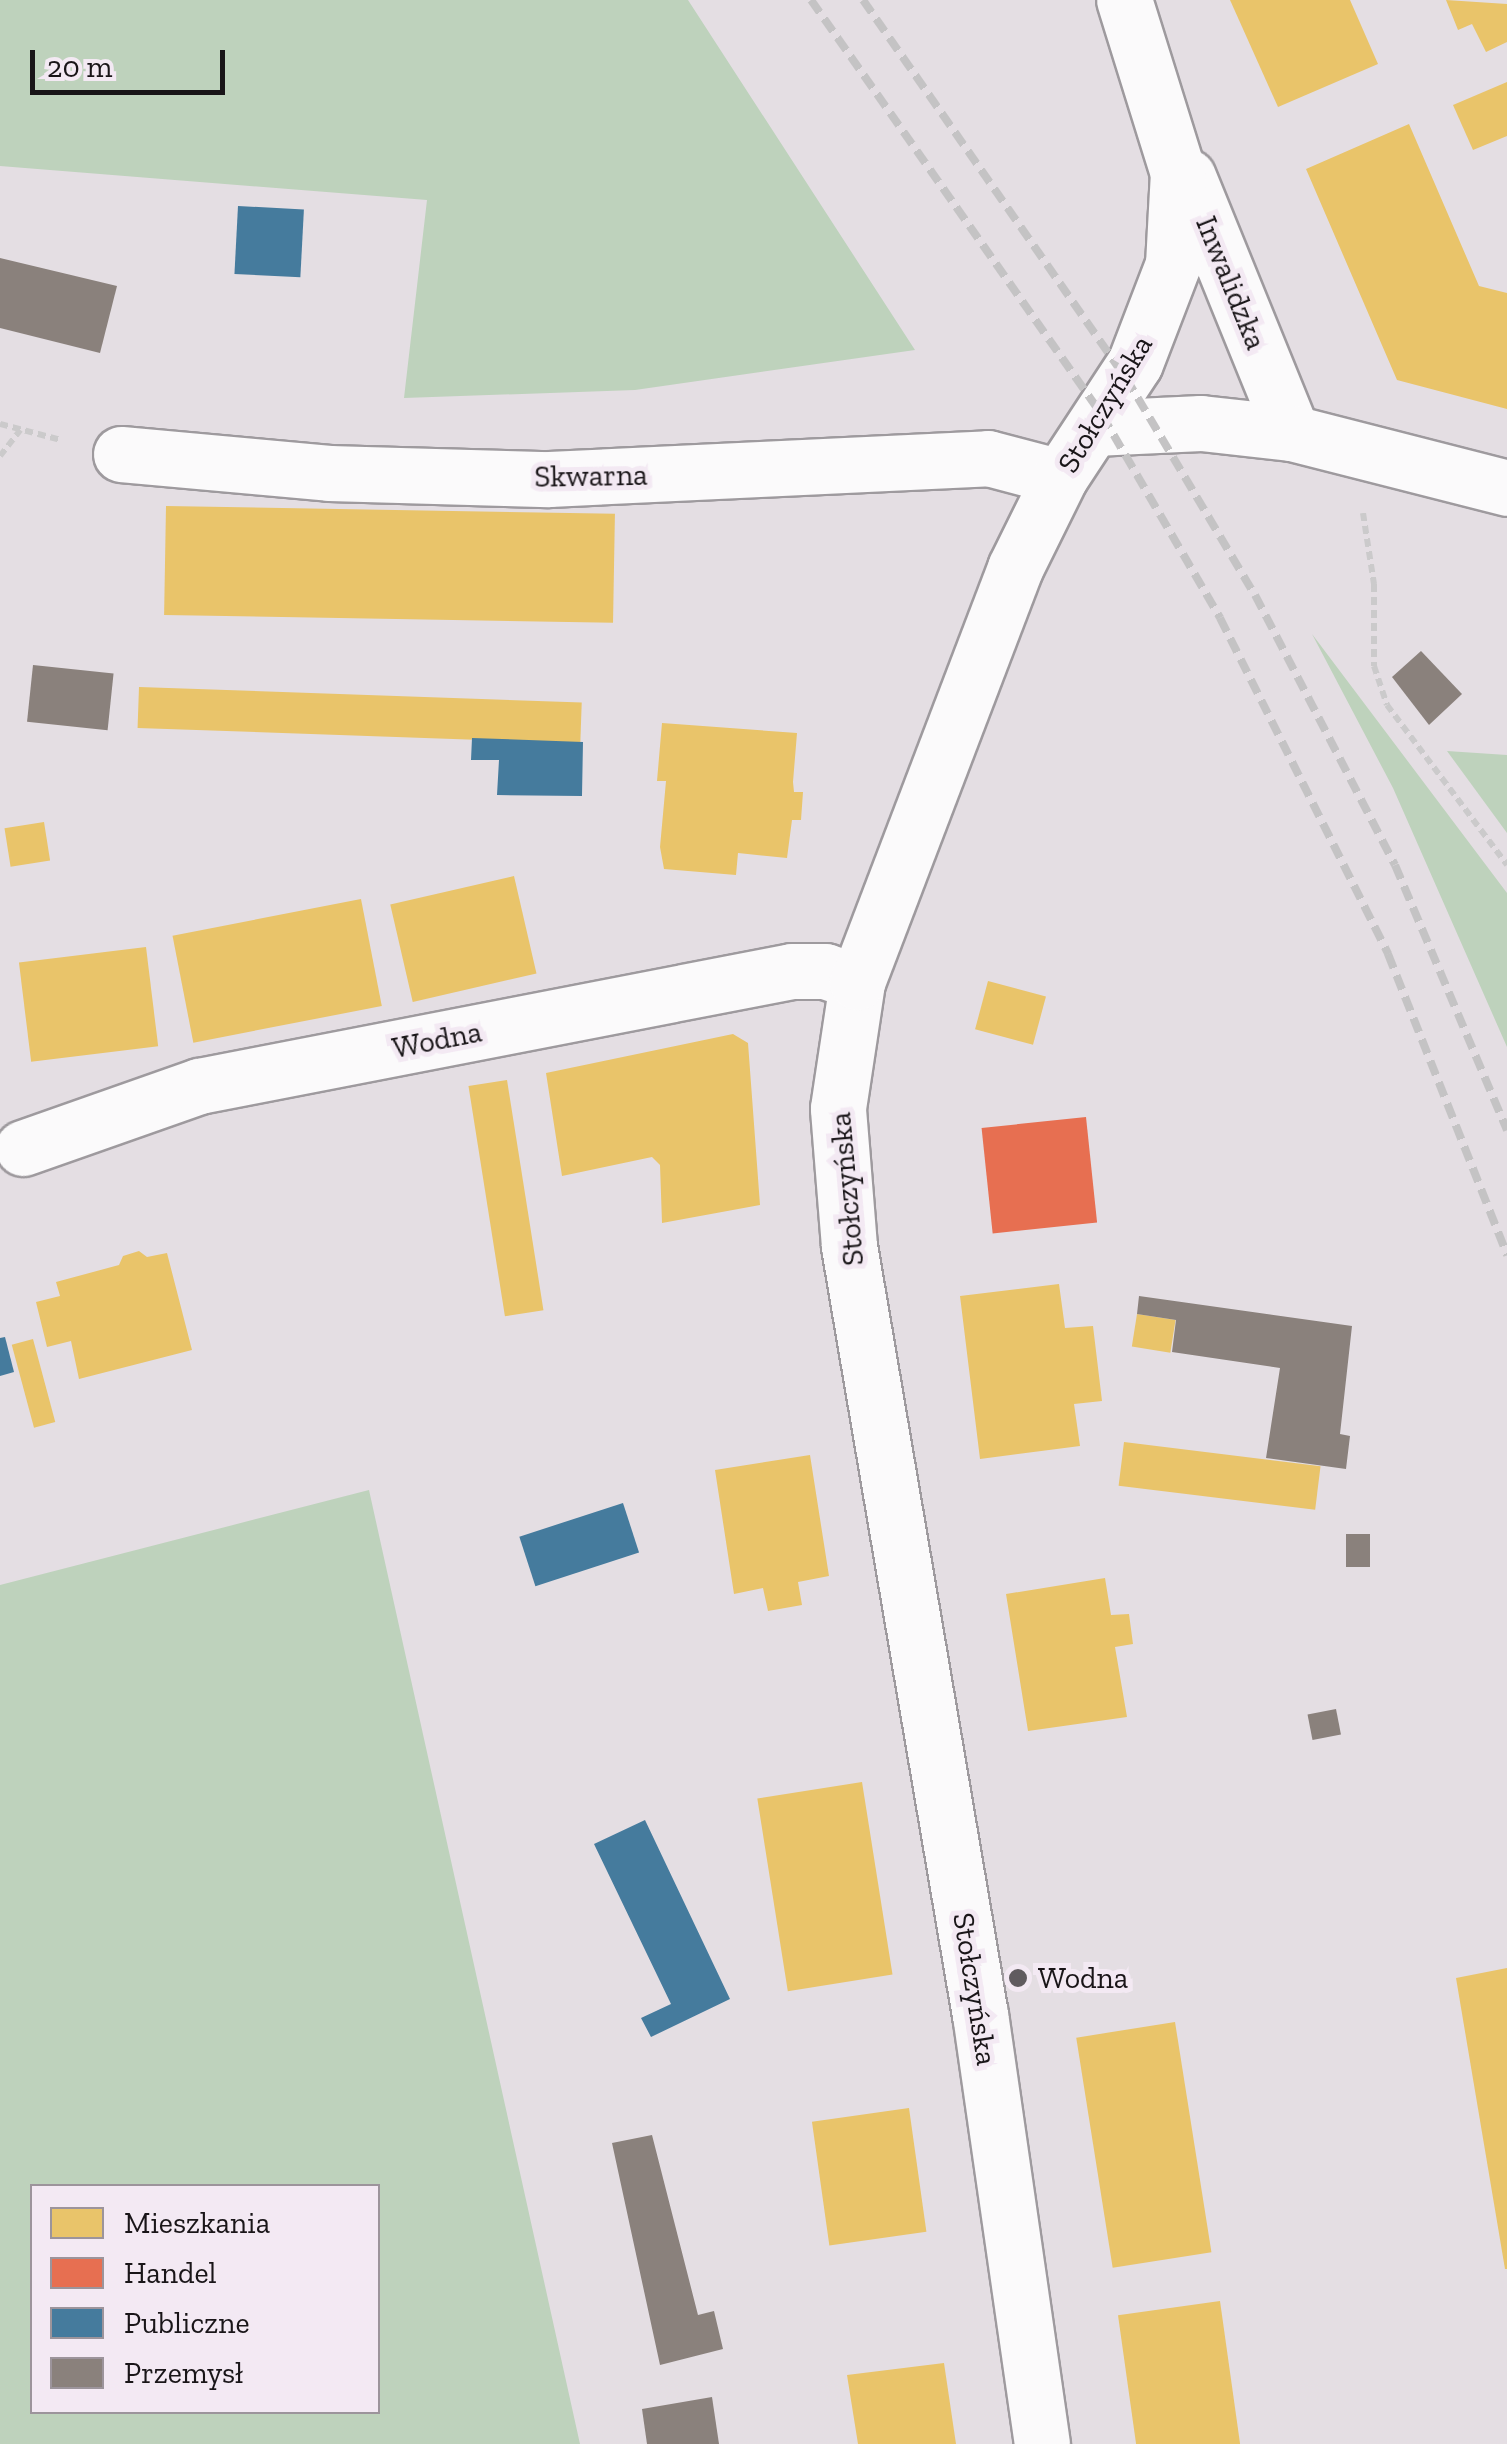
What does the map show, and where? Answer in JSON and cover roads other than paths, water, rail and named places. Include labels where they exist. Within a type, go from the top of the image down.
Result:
[{"type":"street","name":"Stołczyńska","points":[[1042,2444],[980,2015],[842,1193],[838,1108],[857,982],[1015,568],[1060,478],[1142,350],[1173,264],[1180,201],[1169,132],[1124,0]]},
{"type":"street","name":"Inwalidzka","points":[[1169,132],[1292,434]]},
{"type":"street","points":[[1094,428],[1201,422],[1292,434],[1507,488]]},
{"type":"street","name":"Skwarna","points":[[120,454],[329,473],[549,479],[988,458],[1060,478]]},
{"type":"street","name":"Wodna","points":[[23,1148],[198,1086],[792,971],[825,971],[857,982]]},
{"type":"railway","points":[[811,0],[1102,415],[1220,618],[1388,954],[1507,1255]]},
{"type":"railway","points":[[863,0],[1126,378],[1255,595],[1395,865],[1507,1130]]},
{"type":"place","name":"Wodna","points":[[1018,1978]]}]
